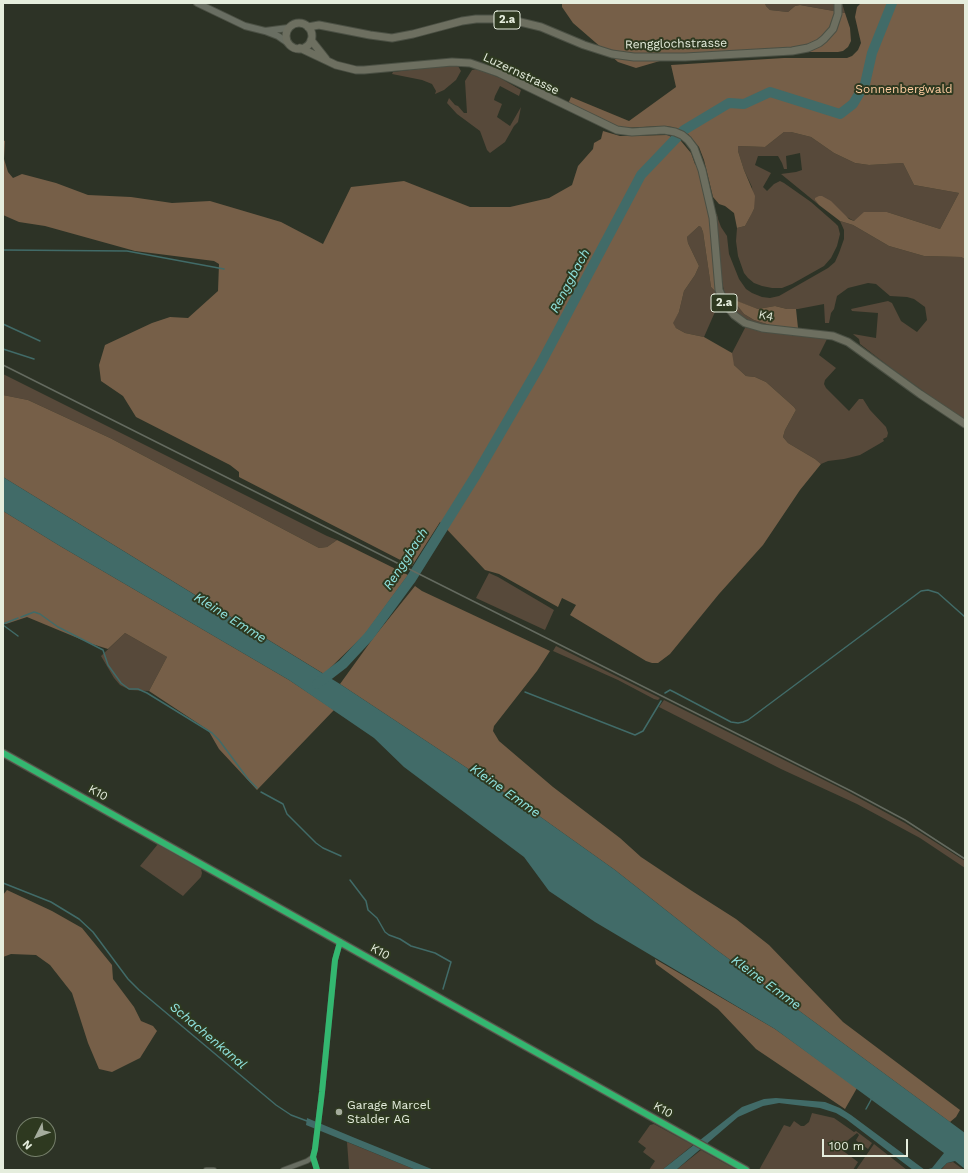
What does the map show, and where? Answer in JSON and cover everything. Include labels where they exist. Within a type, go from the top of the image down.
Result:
[{"type":"main road","points":[[197,3],[245,26],[278,36],[293,47],[300,48],[307,45],[311,38],[326,26]]},
{"type":"main road","name":"Rengglochstrasse","points":[[308,27],[318,25],[326,26],[392,38],[408,36],[462,21],[476,19],[498,19],[516,21],[541,27],[612,54],[634,57],[686,57],[802,49],[813,46],[824,39],[835,25],[838,14],[838,3]]},
{"type":"main road","points":[[265,31],[288,28],[294,24],[301,23],[308,27],[311,38]]},
{"type":"main road","points":[[288,28],[286,36],[288,43]]},
{"type":"main road","name":"Luzernstrasse","points":[[311,38],[326,59]]},
{"type":"main road","name":"Luzernstrasse","points":[[300,48],[340,66],[364,70],[448,62],[470,63],[491,69],[617,130],[632,132],[664,130],[678,133]]},
{"type":"main road","name":"K4","points":[[678,133],[692,144],[697,153],[712,208],[720,290],[726,306],[734,315],[745,323],[762,328],[833,336],[844,340],[855,346],[920,394],[965,424]]},
{"type":"main road","name":"K10","points":[[3,752],[746,1170]]},
{"type":"street","points":[[317,1170],[313,1157],[318,1122],[334,960],[340,942]]},
{"type":"street","points":[[283,1170],[307,1161],[313,1157]]},
{"type":"street","points":[[206,1170],[214,1170]]},
{"type":"shaded area","points":[[765,3],[842,3],[845,13],[800,5],[795,6],[788,12],[770,10]]},
{"type":"shaded area","points":[[455,65],[458,66],[461,71],[456,80],[444,90],[435,94],[436,91],[432,84],[422,80],[392,74],[393,72]]},
{"type":"shaded area","points":[[477,69],[500,78],[521,90],[519,96],[500,86],[495,96],[494,100],[502,104],[497,117],[510,126],[521,107],[518,122],[505,142],[490,153],[487,150],[480,131],[457,114],[447,103],[449,98],[464,113],[467,113],[465,81],[472,70]]},
{"type":"shaded area","points":[[784,132],[791,132],[811,137],[834,153],[855,163],[869,165],[903,163],[914,185],[959,193],[940,229],[887,212],[854,221],[815,200],[819,205],[781,174],[802,170],[800,153],[786,156],[787,169],[784,169],[778,156],[758,156],[755,165],[771,173],[763,187],[767,191],[774,184],[780,181],[784,183],[811,202],[835,223],[838,226],[840,234],[837,246],[831,258],[824,266],[782,288],[762,286],[754,283],[744,273],[738,256],[736,241],[737,228],[745,226],[754,209],[752,187],[744,170],[738,151],[738,146],[765,147]]},
{"type":"shaded area","points":[[716,214],[721,227],[727,236],[729,254],[739,279],[746,289],[762,297],[770,298],[779,296],[828,268],[835,262],[844,239],[844,230],[840,221],[853,225],[889,246],[924,256],[961,257],[965,259],[965,421],[860,344],[859,339],[853,334],[876,338],[878,313],[852,311],[851,309],[888,301],[892,303],[901,321],[917,332],[927,320],[925,307],[914,299],[890,296],[876,284],[868,283],[848,288],[837,296],[829,323],[825,323],[824,304],[798,309],[787,309],[775,306],[758,309],[733,300],[744,314],[754,320],[776,327],[748,320],[738,314],[732,308],[724,291],[720,271]]},
{"type":"shaded area","points":[[699,226],[703,232],[711,287],[716,292],[718,298],[718,305],[704,337],[685,333],[676,328],[672,323],[679,312],[684,291],[695,275],[699,266],[688,243],[687,237]]},
{"type":"shaded area","points":[[746,326],[754,329],[827,339],[819,355],[836,368],[825,380],[824,384],[826,388],[849,411],[859,399],[863,399],[870,410],[886,427],[888,433],[887,437],[883,439],[884,441],[860,455],[828,461],[821,464],[788,443],[783,437],[785,430],[796,410],[794,407],[766,382],[755,377],[746,376],[732,362],[732,353]]},
{"type":"shaded area","points":[[3,374],[337,540],[327,547],[319,548],[110,438],[28,400],[3,395]]},
{"type":"shaded area","points":[[489,573],[554,610],[545,630],[476,598]]},
{"type":"shaded area","points":[[125,633],[167,657],[149,691],[130,690],[120,685],[101,656]]},
{"type":"shaded area","points":[[556,646],[660,698],[658,700],[654,699],[618,680],[553,651]]},
{"type":"shaded area","points":[[664,700],[846,791],[905,823],[965,861],[965,868],[920,838],[857,804],[781,769],[659,707]]},
{"type":"shaded area","points":[[158,844],[201,869],[201,877],[183,896],[140,866]]},
{"type":"shaded area","points":[[812,1113],[834,1118],[854,1132],[856,1131],[872,1143],[868,1149],[861,1142],[856,1140],[859,1135],[857,1133],[847,1141],[842,1150],[858,1162],[853,1170],[759,1170],[784,1125],[790,1127],[794,1121],[801,1126],[804,1126],[809,1122]]},
{"type":"shaded area","points":[[654,1124],[693,1145],[662,1170],[649,1170],[655,1161],[643,1152],[646,1148],[638,1142],[650,1125]]},
{"type":"shaded area","points":[[347,1142],[416,1170],[351,1170],[349,1169]]},
{"type":"shaded area","points":[[874,1144],[907,1170],[856,1170]]},
{"type":"shaded area","points":[[701,1150],[737,1170],[676,1170]]},
{"type":"shaded area","points":[[953,1162],[964,1170],[941,1170],[947,1163]]},
{"type":"green space","name":"Sonnenbergwald","points":[[562,3],[765,3],[770,10],[788,12],[795,6],[800,5],[845,13],[850,28],[851,41],[848,47],[843,51],[838,52],[798,52],[670,58],[636,68],[618,62],[573,23],[562,7]]},
{"type":"green space","name":"Sonnenbergwald","points":[[861,3],[965,3],[965,259],[961,257],[924,256],[889,246],[853,225],[840,221],[819,205],[815,200],[815,198],[822,196],[831,201],[849,219],[854,221],[864,212],[887,212],[940,229],[959,193],[914,185],[903,163],[869,165],[855,163],[834,153],[811,137],[791,132],[784,132],[765,147],[738,146],[738,151],[744,170],[755,196],[754,209],[745,226],[737,228],[734,213],[725,206],[719,204],[713,197],[704,160],[699,147],[688,134],[672,127],[664,126],[623,128],[568,104],[571,97],[629,121],[676,87],[671,65],[784,58],[847,58],[852,56],[858,50],[861,43],[855,17],[857,7]]},
{"type":"green space","points":[[603,131],[620,136],[667,135],[681,141],[691,153],[695,164],[698,167],[708,205],[716,292],[711,287],[703,232],[699,226],[687,237],[688,243],[699,266],[695,275],[684,291],[679,312],[673,323],[676,328],[685,333],[704,337],[732,353],[734,365],[746,376],[755,377],[766,382],[794,407],[796,410],[785,430],[783,437],[788,443],[821,464],[800,490],[763,545],[719,594],[670,654],[658,663],[646,661],[570,615],[576,605],[562,598],[558,607],[499,574],[485,570],[440,522],[412,566],[239,477],[239,472],[230,465],[136,417],[123,396],[101,381],[99,365],[105,345],[152,323],[170,317],[188,318],[218,291],[219,264],[214,261],[135,251],[45,226],[19,222],[3,215],[3,140],[5,141],[4,159],[8,172],[13,178],[22,174],[56,183],[88,195],[131,197],[172,203],[210,201],[281,222],[323,244],[351,187],[404,181],[470,207],[510,207],[549,198],[572,185],[578,166],[593,149],[594,143],[601,139]]},
{"type":"green space","points":[[732,299],[758,309],[775,306],[787,309],[796,309],[798,328],[776,327],[754,320],[744,314]]},
{"type":"green space","points":[[3,395],[28,400],[110,438],[319,548],[327,547],[337,540],[408,575],[365,634],[324,674],[3,477]]},
{"type":"green space","points":[[3,511],[289,680],[334,710],[257,790],[219,749],[208,730],[149,691],[167,657],[125,633],[108,649],[92,644],[27,617],[6,624],[3,623]]},
{"type":"green space","points":[[415,586],[422,591],[550,651],[537,671],[494,726],[493,731],[499,741],[553,787],[620,838],[641,857],[736,919],[769,945],[843,1022],[960,1110],[956,1117],[950,1122],[714,948],[615,870],[535,813],[340,684],[374,637]]},
{"type":"green space","points":[[7,890],[52,911],[82,928],[112,965],[113,979],[134,1007],[141,1021],[153,1026],[157,1031],[140,1058],[112,1072],[99,1069],[88,1043],[72,993],[50,965],[36,955],[11,954],[3,957],[3,895]]},
{"type":"green space","points":[[655,959],[775,1029],[857,1088],[845,1109],[756,1049],[718,1009],[656,964]]},
{"type":"water","name":"Kleine Emme","points":[[3,477],[340,684],[535,813],[615,870],[714,948],[965,1133],[965,1169],[955,1161],[947,1163],[940,1170],[925,1170],[932,1168],[944,1153],[775,1029],[595,922],[549,891],[524,857],[404,767],[374,738],[289,680],[3,511]]},
{"type":"water","points":[[776,1098],[825,1102],[840,1108],[925,1170],[913,1170],[836,1113],[820,1108],[779,1103],[763,1106],[738,1117],[676,1170],[662,1170],[742,1107],[764,1099]]},
{"type":"water","points":[[307,1118],[434,1170],[416,1170],[306,1125]]},
{"type":"waterway","name":"Renggbach","points":[[317,684],[343,664],[369,636],[411,579],[476,475],[540,365],[641,175],[684,130],[729,103],[744,104],[770,92],[840,114],[853,104],[865,84],[872,53],[892,3]]},
{"type":"waterway","points":[[3,250],[127,251],[224,269]]},
{"type":"waterway","points":[[3,324],[40,341]]},
{"type":"waterway","points":[[3,349],[34,359]]},
{"type":"waterway","points":[[665,693],[670,690],[731,722],[743,722],[748,720],[921,591],[928,590],[938,593],[965,617]]},
{"type":"waterway","points":[[21,617],[34,612],[40,614],[58,627],[103,650],[108,665],[121,683],[129,689],[138,689],[147,693],[212,733],[248,779],[257,788]]},
{"type":"waterway","points":[[3,624],[18,618]]},
{"type":"waterway","points":[[3,625],[18,636]]},
{"type":"waterway","points":[[525,692],[635,735],[643,731],[661,701]]},
{"type":"waterway","points":[[261,792],[283,804],[287,814],[316,843],[323,848],[341,856]]},
{"type":"waterway","points":[[350,880],[366,901],[368,910],[377,918],[385,932],[411,946],[435,953],[451,962],[443,989]]},
{"type":"waterway","name":"Schachenkanal","points":[[3,883],[51,902],[79,919],[93,932],[128,979],[139,990],[276,1105],[291,1115],[307,1121]]},
{"type":"waterway","points":[[866,1109],[872,1098]]},
{"type":"railway","points":[[3,365],[851,791],[905,820],[965,859]]},
{"type":"cycle path","points":[[3,753],[746,1170]]},
{"type":"cycle path","points":[[317,1170],[313,1157],[322,1092],[335,960],[340,942]]},
{"type":"place","name":"Garage Marcel Stalder AG","points":[[339,1112]]}]
